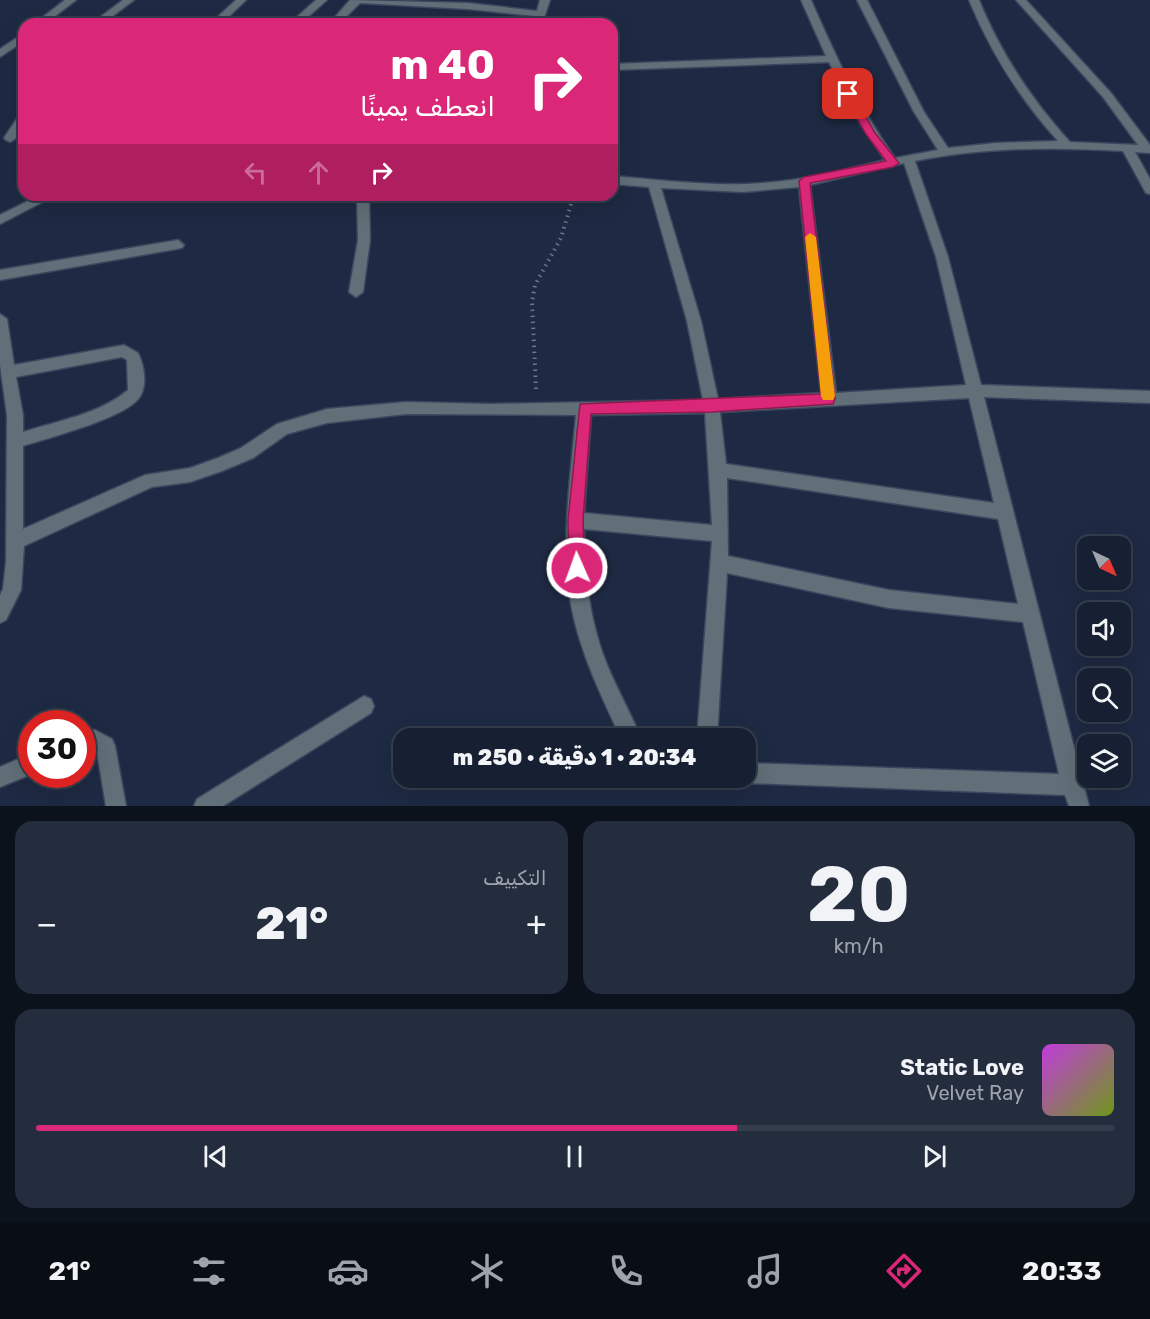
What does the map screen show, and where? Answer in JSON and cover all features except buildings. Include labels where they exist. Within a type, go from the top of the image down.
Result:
[{"type":"street","points":[[47,18],[71,0]]},
{"type":"street","points":[[104,18],[129,0]]},
{"type":"street","points":[[222,18],[241,0]]},
{"type":"street","points":[[301,18],[322,0]]},
{"type":"street","points":[[340,18],[357,0],[414,2],[531,18]]},
{"type":"street","points":[[538,18],[545,0]]},
{"type":"street","points":[[806,0],[831,59],[862,120],[901,162],[942,256],[1079,806]]},
{"type":"street","points":[[862,0],[919,112],[945,152]]},
{"type":"street","points":[[974,0],[993,44],[1022,93],[1068,146]]},
{"type":"street","points":[[1021,0],[1121,111],[1148,149]]},
{"type":"street","points":[[0,54],[18,40]]},
{"type":"street","points":[[618,67],[831,59]]},
{"type":"street","points":[[5,136],[18,122]]},
{"type":"street","points":[[618,180],[741,187],[804,181],[945,152],[1003,147],[1068,146],[1148,149]]},
{"type":"street","points":[[1127,148],[1150,190]]},
{"type":"street","points":[[804,181],[829,399]]},
{"type":"street","points":[[654,183],[681,271],[712,406],[719,471],[721,534],[708,728]]},
{"type":"street","points":[[0,220],[38,201]]},
{"type":"street","points":[[356,292],[364,240],[363,201]]},
{"type":"street","points":[[0,275],[178,245]]},
{"type":"street","points":[[0,614],[5,609],[12,590],[15,541],[15,415],[1,327]]},
{"type":"street","points":[[9,372],[124,351],[134,357],[137,387],[128,399],[107,410],[14,442]]},
{"type":"street","points":[[15,541],[151,480],[190,475],[235,459],[282,429],[309,420],[406,408],[537,410],[712,406],[976,391],[1150,397]]},
{"type":"street","points":[[585,408],[575,520],[577,584],[588,637],[610,694],[627,728]]},
{"type":"street","points":[[719,471],[1006,512]]},
{"type":"street","points":[[575,520],[721,534]]},
{"type":"street","points":[[719,563],[889,599],[1030,614]]},
{"type":"street","points":[[204,806],[364,706]]},
{"type":"street","points":[[96,741],[105,746],[110,759],[116,806]]},
{"type":"street","points":[[0,777],[18,769]]},
{"type":"street","points":[[756,773],[1072,785]]},
{"type":"path","points":[[537,410],[532,302],[535,285],[561,238],[572,201]]},
{"type":"slow traffic","points":[[810,237],[828,396]]},
{"type":"route","points":[[577,568],[575,520],[585,408],[712,406],[829,399],[804,181],[893,163],[871,134],[848,94]]}]
